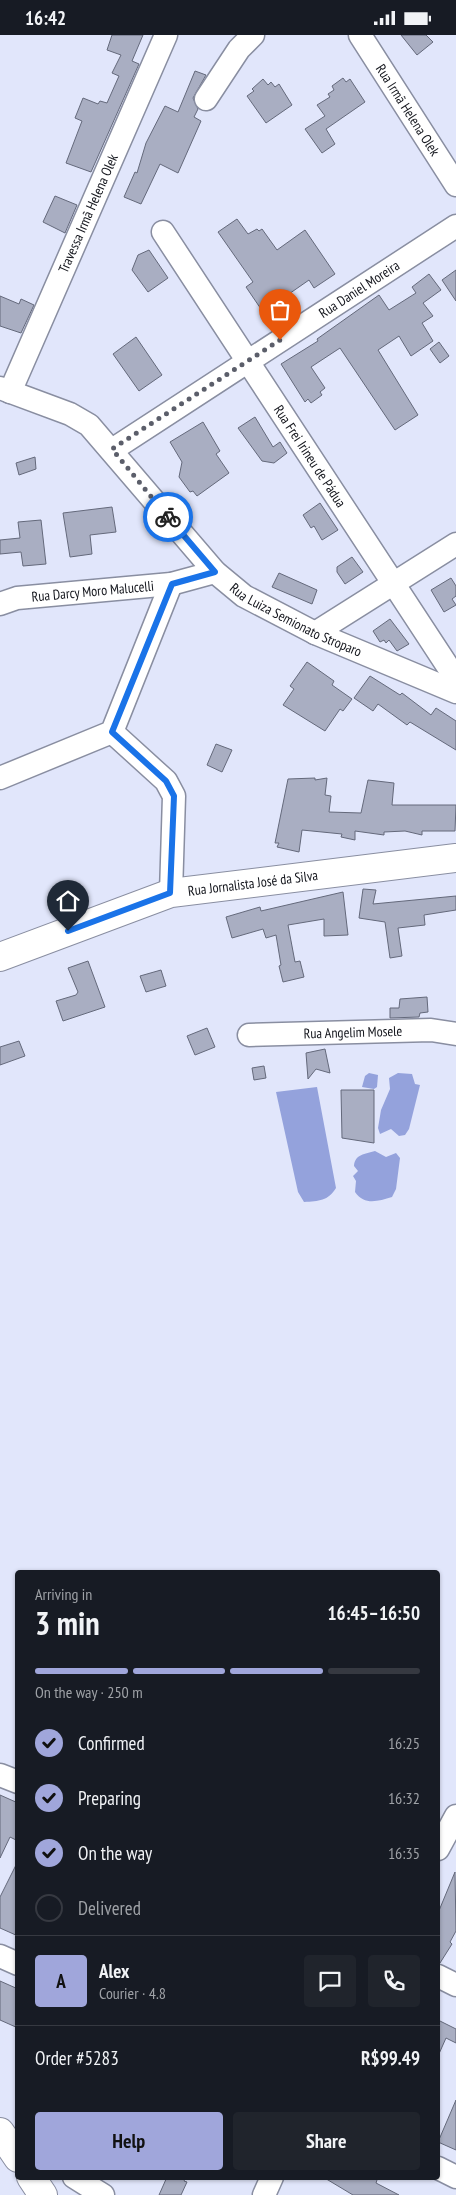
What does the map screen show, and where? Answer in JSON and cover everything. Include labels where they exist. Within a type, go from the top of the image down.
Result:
[{"type":"main road","name":"Rua Jornalista José da Silva","points":[[0,957],[170,893],[456,858]]},
{"type":"main road","points":[[0,2132],[15,2154]]},
{"type":"main road","points":[[33,2180],[43,2195]]},
{"type":"street","name":"Travessa Irmã Helena Olek","points":[[5,390],[166,35]]},
{"type":"street","points":[[206,99],[238,49],[253,35]]},
{"type":"street","name":"Rua Irmã Helena Olek","points":[[360,35],[456,185]]},
{"type":"street","name":"Rua Daniel Moreira","points":[[112,449],[456,226]]},
{"type":"street","name":"Rua Frei Irineu de Pádua","points":[[163,232],[456,679]]},
{"type":"street","name":"Rua Luiza Semionato Stroparo","points":[[5,390],[70,414],[89,425],[112,449],[215,572],[244,596],[315,633],[456,692]]},
{"type":"street","points":[[315,633],[456,544]]},
{"type":"street","name":"Rua Darcy Moro Malucelli","points":[[0,604],[17,598],[172,584],[215,572]]},
{"type":"street","points":[[0,778],[112,732],[172,584]]},
{"type":"street","points":[[112,732],[166,781],[174,796],[170,893]]},
{"type":"street","name":"Rua Angelim Mosele","points":[[250,1035],[431,1030],[456,1034]]},
{"type":"street","points":[[0,1775],[15,1781]]},
{"type":"street","points":[[440,1845],[456,1816]]},
{"type":"street","points":[[0,1956],[15,1964]]},
{"type":"street","points":[[440,1977],[456,1985]]},
{"type":"street","points":[[440,2169],[456,2177]]},
{"type":"street","points":[[79,2180],[103,2195]]},
{"type":"street","points":[[264,2195],[271,2180]]},
{"type":"water","points":[[369,1073],[378,1075],[377,1087],[374,1089],[362,1087],[365,1076]]},
{"type":"water","points":[[398,1073],[412,1074],[415,1084],[420,1085],[409,1129],[405,1135],[399,1136],[391,1129],[380,1134],[378,1128],[381,1110],[390,1089],[389,1078]]},
{"type":"water","points":[[317,1087],[336,1188],[326,1198],[304,1202],[298,1192],[276,1092]]},
{"type":"water","points":[[375,1151],[386,1157],[396,1153],[400,1158],[396,1189],[392,1197],[377,1201],[367,1201],[355,1192],[356,1181],[353,1176],[358,1171],[354,1166],[358,1157]]},
{"type":"building","points":[[112,35],[143,35],[132,61],[139,64],[91,172],[66,163],[82,121],[75,118],[83,98],[98,104],[100,101],[107,103],[119,76],[112,73],[121,55],[107,50]]},
{"type":"building","points":[[401,35],[426,35],[433,42],[417,55]]},
{"type":"building","points":[[195,71],[206,75],[193,98],[198,109],[194,117],[201,121],[178,173],[160,164],[141,204],[124,197],[135,172],[137,173],[146,143],[165,106],[178,112]]},
{"type":"building","points":[[343,78],[346,82],[350,79],[365,102],[326,129],[335,144],[322,153],[305,129],[325,116],[317,105],[330,97],[328,94],[334,90],[332,86]]},
{"type":"building","points":[[263,79],[268,85],[271,82],[275,87],[279,84],[292,105],[266,123],[247,96],[254,91],[252,89]]},
{"type":"building","points":[[55,196],[77,205],[65,233],[43,222]]},
{"type":"building","points":[[237,219],[248,234],[257,229],[259,231],[262,229],[277,250],[305,230],[335,274],[314,288],[309,280],[263,312],[246,287],[253,282],[218,232]]},
{"type":"building","points":[[149,250],[168,278],[148,292],[132,270],[138,255]]},
{"type":"building","points":[[456,270],[456,301],[442,280]]},
{"type":"building","points":[[429,274],[441,290],[423,303],[433,316],[422,323],[433,341],[411,356],[399,336],[378,350],[418,415],[395,430],[340,348],[311,367],[325,388],[320,392],[322,395],[311,403],[308,399],[305,402],[281,364],[318,341],[317,339],[379,295],[389,310],[416,293],[412,287]]},
{"type":"building","points":[[0,296],[19,304],[21,299],[34,305],[21,333],[0,326]]},
{"type":"building","points":[[136,337],[162,375],[139,391],[113,354]]},
{"type":"building","points":[[439,342],[449,356],[440,363],[430,349]]},
{"type":"building","points":[[255,417],[273,447],[280,442],[287,453],[274,463],[262,461],[238,428]]},
{"type":"building","points":[[203,422],[220,451],[216,454],[229,473],[197,496],[193,491],[190,492],[179,477],[182,462],[170,442]]},
{"type":"building","points":[[35,457],[36,469],[19,475],[16,463]]},
{"type":"building","points":[[320,503],[338,530],[322,540],[314,526],[311,528],[303,515]]},
{"type":"building","points":[[112,507],[116,532],[90,535],[92,554],[70,557],[63,513]]},
{"type":"building","points":[[41,520],[46,564],[23,566],[21,552],[0,554],[0,540],[20,538],[18,522]]},
{"type":"building","points":[[352,557],[363,572],[345,584],[337,572],[337,567]]},
{"type":"building","points":[[279,573],[317,590],[312,604],[272,587]]},
{"type":"building","points":[[451,578],[456,586],[456,596],[452,599],[456,605],[444,612],[431,590]]},
{"type":"building","points":[[390,619],[409,644],[397,651],[389,640],[386,643],[384,640],[380,642],[373,631]]},
{"type":"building","points":[[307,662],[334,681],[332,685],[352,699],[343,711],[340,709],[325,731],[283,705],[294,689],[290,686]]},
{"type":"building","points":[[370,676],[400,695],[402,693],[431,715],[436,708],[456,721],[456,750],[410,722],[407,725],[378,704],[373,711],[354,698]]},
{"type":"building","points":[[216,744],[232,750],[222,772],[207,765]]},
{"type":"building","points":[[315,778],[315,780],[327,778],[325,795],[331,796],[329,812],[361,813],[368,780],[394,783],[392,805],[456,805],[455,831],[422,831],[422,835],[405,831],[384,832],[384,835],[355,831],[355,840],[341,837],[342,834],[302,830],[299,852],[277,847],[279,843],[275,843],[288,779]]},
{"type":"building","points":[[363,889],[376,890],[373,904],[456,896],[456,910],[424,915],[425,925],[398,928],[402,956],[390,958],[385,922],[359,918]]},
{"type":"building","points":[[343,892],[348,935],[324,936],[324,919],[288,925],[295,962],[300,961],[304,977],[283,982],[279,966],[281,965],[276,935],[266,938],[263,929],[232,938],[226,917],[260,907],[261,911]]},
{"type":"building","points":[[88,961],[105,1007],[63,1021],[56,1001],[76,995],[78,992],[68,968]]},
{"type":"building","points":[[161,970],[166,986],[146,992],[140,976]]},
{"type":"building","points":[[427,997],[428,1012],[420,1013],[419,1017],[390,1018],[390,1008],[399,1008],[400,999]]},
{"type":"building","points":[[207,1028],[215,1047],[195,1055],[187,1036]]},
{"type":"building","points":[[19,1041],[25,1056],[0,1065],[0,1047]]},
{"type":"building","points":[[325,1049],[330,1073],[316,1069],[308,1079],[306,1053]]},
{"type":"building","points":[[264,1066],[266,1078],[254,1080],[252,1068]]},
{"type":"building","points":[[341,1090],[374,1090],[374,1143],[342,1138]]},
{"type":"building","points":[[0,1795],[15,1802],[15,1840],[10,1837],[0,1858]]},
{"type":"building","points":[[15,1867],[15,1935],[0,1928],[0,1897]]},
{"type":"building","points":[[455,1872],[456,1931],[450,1942],[452,1944],[440,1963],[440,1908]]},
{"type":"building","points":[[0,1981],[15,1988],[15,2027],[0,2020]]},
{"type":"building","points":[[440,2021],[456,2029],[456,2043],[446,2038],[440,2052]]},
{"type":"building","points":[[456,2100],[456,2150],[440,2143],[440,2137]]},
{"type":"building","points":[[166,2180],[184,2180],[187,2182],[181,2195],[159,2195]]},
{"type":"building","points":[[328,2180],[377,2180],[376,2183],[399,2195],[353,2195]]},
{"type":"way so far","points":[[168,517],[112,449],[280,340]]},
{"type":"route","points":[[68,931],[170,893],[174,796],[166,781],[112,732],[172,584],[215,572],[168,517]]}]
